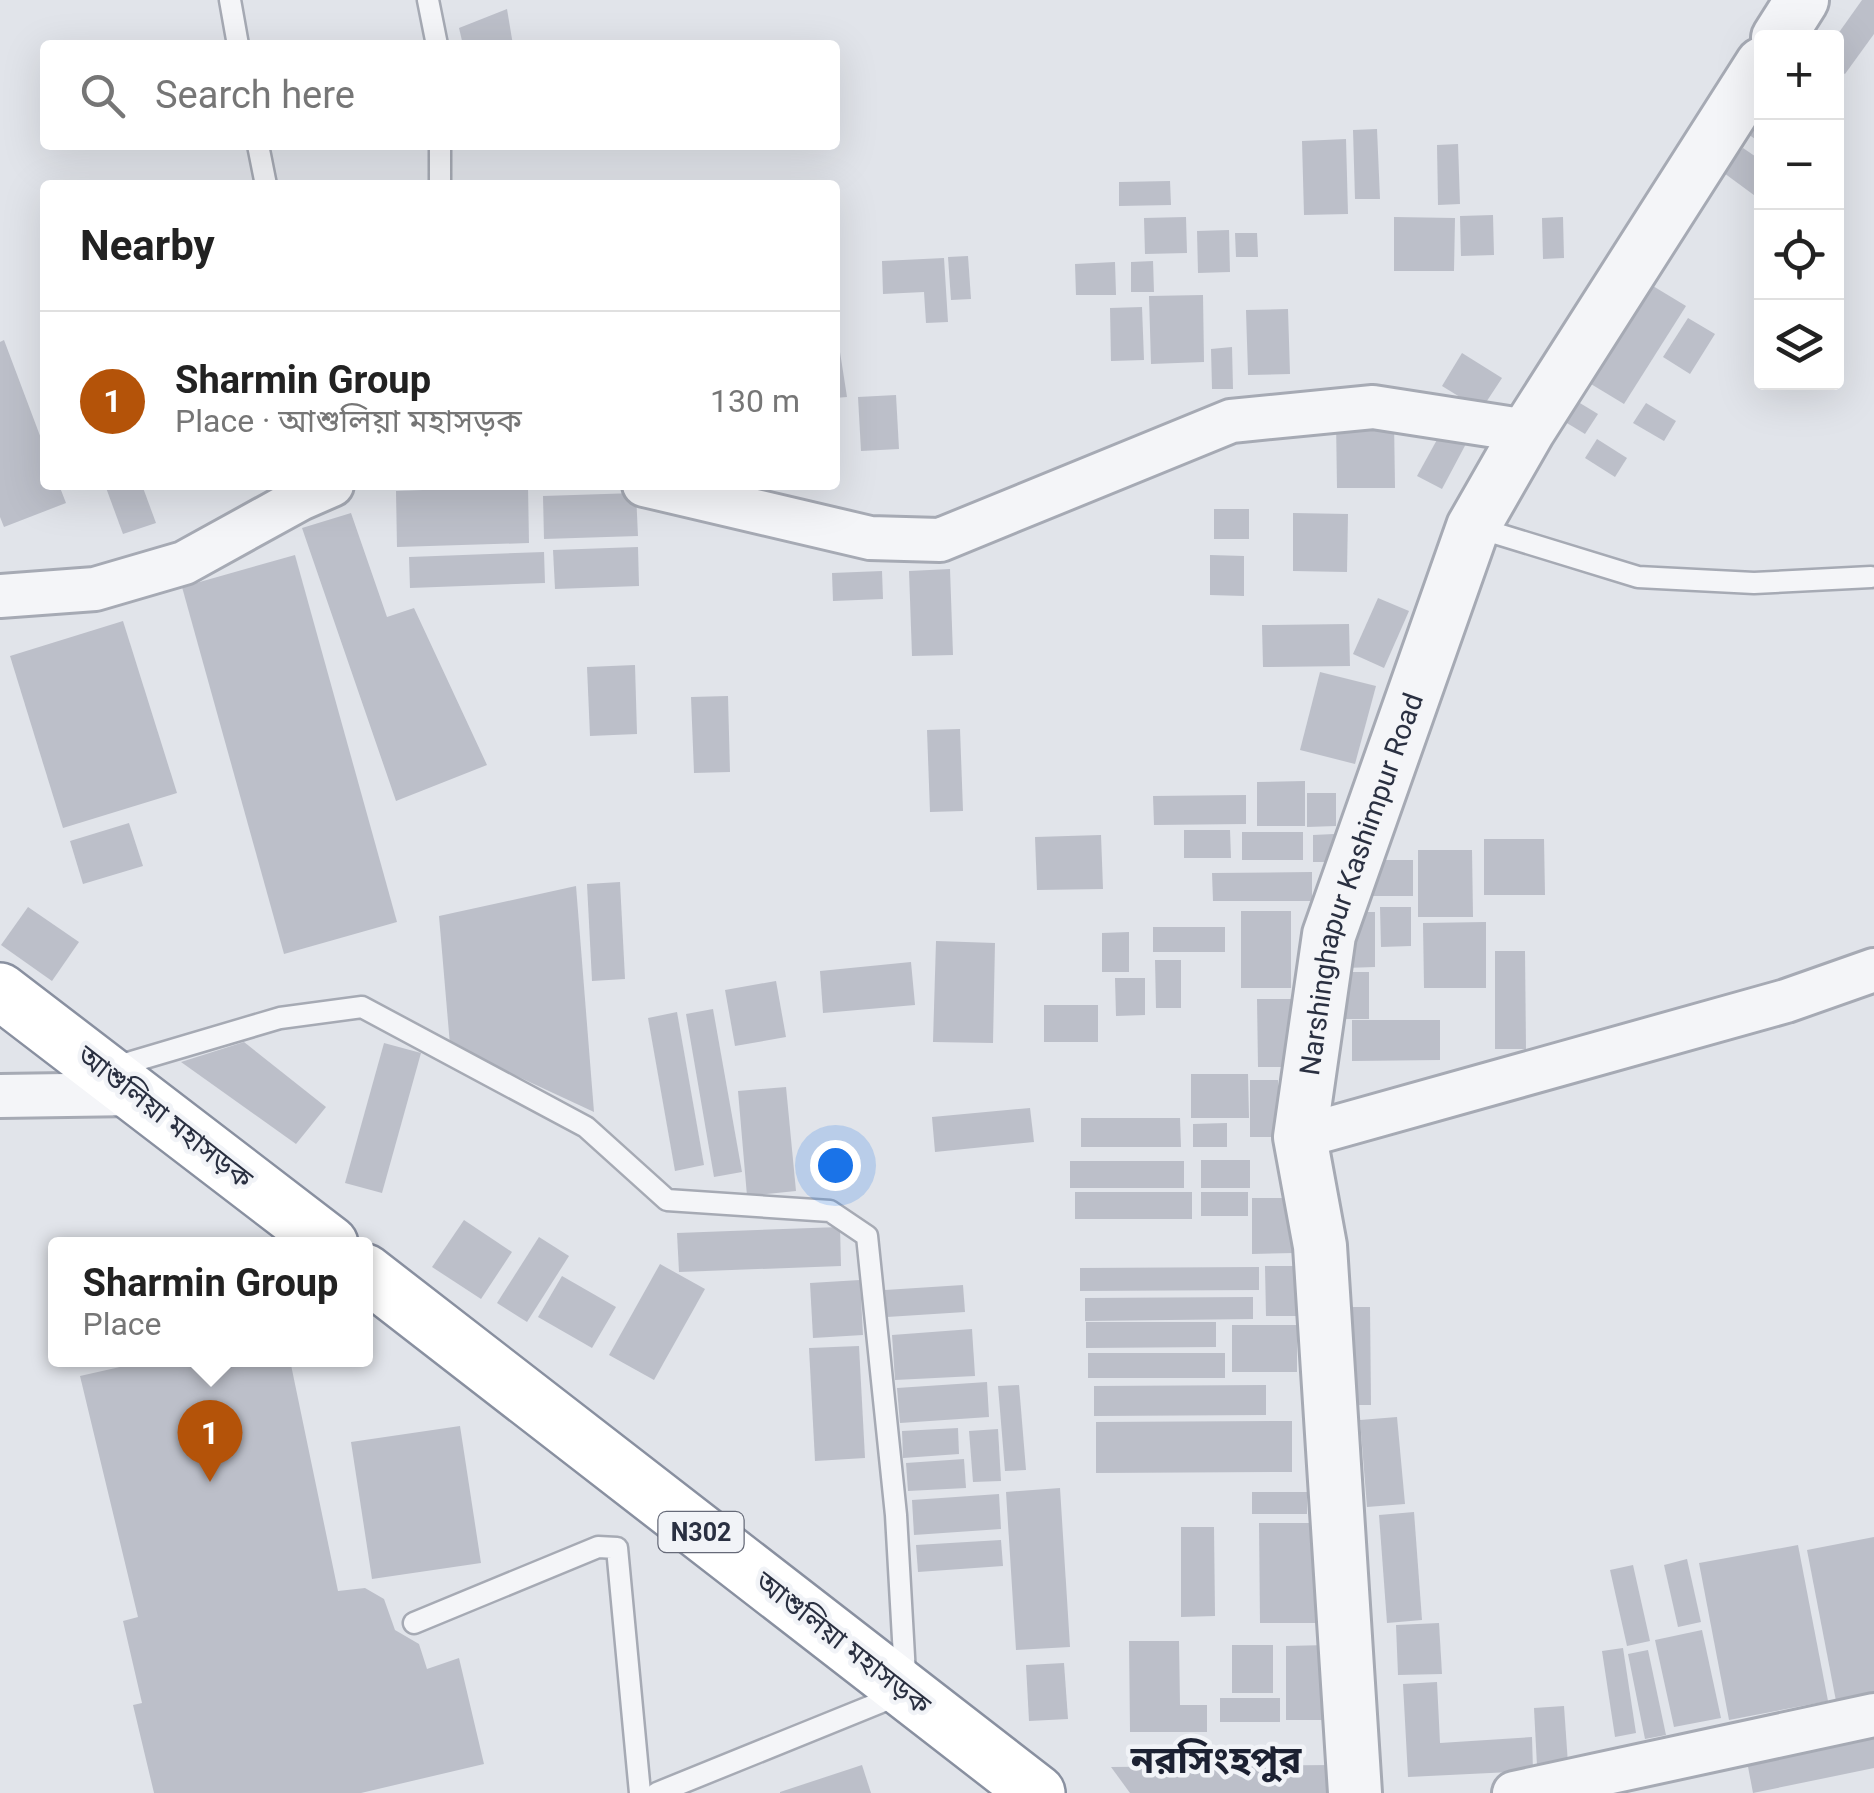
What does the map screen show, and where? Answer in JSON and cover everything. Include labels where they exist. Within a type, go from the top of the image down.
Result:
[{"type":"highway","name":"আশুলিয়া মহাসড়ক","points":[[0,991],[321,1237]]},
{"type":"highway","name":"আশুলিয়া মহাসড়ক","points":[[373,1278],[1037,1793]]},
{"type":"street","points":[[1783,30],[1802,0]]},
{"type":"street","name":"Narshinghapur Kashimpur Road","points":[[1355,1793],[1320,1246],[1300,1136],[1330,935],[1473,527],[1528,431],[1754,77]]},
{"type":"street","points":[[665,490],[870,538],[940,540],[1231,421],[1373,407],[1528,431]]},
{"type":"street","points":[[0,596],[95,589],[184,562],[321,490]]},
{"type":"street","points":[[1300,1136],[1786,1000],[1874,970]]},
{"type":"street","points":[[0,1096],[120,1082]]},
{"type":"street","points":[[1514,1793],[1874,1715]]},
{"type":"lane","points":[[230,0],[237,40]]},
{"type":"lane","points":[[428,0],[436,40]]},
{"type":"lane","points":[[259,150],[265,180]]},
{"type":"lane","points":[[440,150],[440,180]]},
{"type":"lane","points":[[1473,527],[1638,577],[1754,583],[1871,577]]},
{"type":"lane","points":[[120,1082],[280,1018],[362,1007],[586,1127],[667,1200],[830,1211],[867,1236],[896,1515],[906,1692],[656,1793]]},
{"type":"lane","points":[[414,1623],[598,1547],[616,1548],[640,1793]]},
{"type":"building","points":[[1862,0],[1874,0],[1874,34],[1845,74],[1844,30],[1841,30]]},
{"type":"building","points":[[507,9],[512,40],[462,40],[459,28]]},
{"type":"building","points":[[1377,129],[1380,199],[1355,199],[1353,130]]},
{"type":"building","points":[[1346,139],[1348,214],[1304,215],[1302,141]]},
{"type":"building","points":[[1458,144],[1460,204],[1438,205],[1437,145]]},
{"type":"building","points":[[1743,148],[1754,156],[1754,195],[1724,173]]},
{"type":"building","points":[[1170,181],[1171,205],[1119,206],[1119,182]]},
{"type":"building","points":[[1493,215],[1494,255],[1461,256],[1460,216]]},
{"type":"building","points":[[1186,217],[1187,253],[1145,254],[1144,218]]},
{"type":"building","points":[[1394,217],[1455,218],[1454,271],[1394,271]]},
{"type":"building","points":[[1563,217],[1564,258],[1543,259],[1542,218]]},
{"type":"building","points":[[1229,230],[1230,272],[1198,273],[1197,231]]},
{"type":"building","points":[[1235,233],[1257,233],[1258,257],[1236,257]]},
{"type":"building","points":[[968,256],[971,299],[951,300],[948,257]]},
{"type":"building","points":[[944,258],[948,322],[926,323],[924,292],[883,294],[882,261]]},
{"type":"building","points":[[1153,261],[1154,292],[1131,292],[1131,262]]},
{"type":"building","points":[[1115,262],[1116,295],[1076,295],[1075,264]]},
{"type":"building","points":[[1648,283],[1686,306],[1624,404],[1586,381]]},
{"type":"building","points":[[1203,295],[1204,362],[1151,364],[1149,296]]},
{"type":"building","points":[[1142,307],[1144,360],[1111,361],[1110,308]]},
{"type":"building","points":[[1288,309],[1290,374],[1248,375],[1246,310]]},
{"type":"building","points":[[1688,318],[1715,334],[1690,374],[1663,357]]},
{"type":"building","points":[[4,340],[40,436],[40,490],[61,490],[66,503],[4,527],[0,517],[0,342]]},
{"type":"building","points":[[1232,347],[1233,389],[1212,389],[1211,349]]},
{"type":"building","points":[[840,352],[847,397],[840,398]]},
{"type":"building","points":[[1462,353],[1502,378],[1481,410],[1442,386]]},
{"type":"building","points":[[896,395],[899,449],[861,451],[858,397]]},
{"type":"building","points":[[1570,397],[1598,414],[1585,434],[1557,417]]},
{"type":"building","points":[[1646,403],[1676,421],[1664,441],[1633,423]]},
{"type":"building","points":[[1394,419],[1395,488],[1337,488],[1336,420]]},
{"type":"building","points":[[1444,427],[1468,440],[1442,489],[1417,476]]},
{"type":"building","points":[[1597,439],[1627,458],[1615,477],[1585,458]]},
{"type":"building","points":[[107,490],[144,490],[156,523],[123,534]]},
{"type":"building","points":[[528,490],[529,543],[397,547],[396,491]]},
{"type":"building","points":[[636,493],[638,536],[544,539],[543,496]]},
{"type":"building","points":[[1214,509],[1249,509],[1249,539],[1214,539]]},
{"type":"building","points":[[351,513],[387,617],[414,608],[487,765],[396,801],[302,528]]},
{"type":"building","points":[[1293,513],[1348,514],[1347,572],[1293,571]]},
{"type":"building","points":[[638,547],[639,586],[555,589],[553,550]]},
{"type":"building","points":[[544,552],[545,583],[410,588],[409,557]]},
{"type":"building","points":[[295,555],[397,922],[284,954],[182,587]]},
{"type":"building","points":[[1210,555],[1244,556],[1244,596],[1210,595]]},
{"type":"building","points":[[950,569],[953,655],[912,656],[909,571]]},
{"type":"building","points":[[882,571],[883,599],[833,601],[832,573]]},
{"type":"building","points":[[1378,598],[1409,611],[1384,668],[1353,654]]},
{"type":"building","points":[[123,621],[177,793],[63,828],[10,656]]},
{"type":"building","points":[[1349,624],[1350,666],[1263,667],[1262,625]]},
{"type":"building","points":[[635,665],[637,734],[590,736],[587,667]]},
{"type":"building","points":[[1320,672],[1376,686],[1355,764],[1300,750]]},
{"type":"building","points":[[728,696],[730,772],[694,773],[691,697]]},
{"type":"building","points":[[960,729],[963,811],[930,812],[927,730]]},
{"type":"building","points":[[1305,781],[1305,826],[1257,826],[1257,782]]},
{"type":"building","points":[[1307,793],[1336,793],[1336,826],[1307,827]]},
{"type":"building","points":[[1246,795],[1246,824],[1154,825],[1153,796]]},
{"type":"building","points":[[129,823],[143,866],[83,884],[70,841]]},
{"type":"building","points":[[1184,830],[1230,830],[1231,858],[1184,858]]},
{"type":"building","points":[[1242,832],[1303,832],[1303,860],[1242,860]]},
{"type":"building","points":[[1334,834],[1334,862],[1313,862],[1313,835]]},
{"type":"building","points":[[1101,835],[1103,889],[1037,890],[1035,837]]},
{"type":"building","points":[[1484,839],[1544,839],[1545,895],[1484,895]]},
{"type":"building","points":[[1418,850],[1472,850],[1473,917],[1418,917]]},
{"type":"building","points":[[1366,860],[1413,860],[1413,896],[1367,896]]},
{"type":"building","points":[[1312,872],[1312,901],[1213,901],[1212,873]]},
{"type":"building","points":[[620,882],[625,979],[592,981],[587,884]]},
{"type":"building","points":[[576,886],[594,1112],[450,1045],[439,916]]},
{"type":"building","points":[[28,907],[79,942],[52,981],[1,945]]},
{"type":"building","points":[[1380,907],[1411,907],[1411,946],[1381,947]]},
{"type":"building","points":[[1241,911],[1291,911],[1291,988],[1241,988]]},
{"type":"building","points":[[1345,912],[1375,912],[1375,967],[1345,968]]},
{"type":"building","points":[[1486,922],[1486,988],[1424,988],[1423,923]]},
{"type":"building","points":[[1153,927],[1225,927],[1225,952],[1153,952]]},
{"type":"building","points":[[1129,932],[1129,972],[1102,972],[1102,933]]},
{"type":"building","points":[[936,941],[995,943],[993,1043],[933,1042]]},
{"type":"building","points":[[1495,951],[1525,951],[1526,1049],[1495,1049]]},
{"type":"building","points":[[1155,960],[1181,960],[1181,1008],[1156,1008]]},
{"type":"building","points":[[911,962],[915,1005],[823,1013],[820,971]]},
{"type":"building","points":[[1337,972],[1369,972],[1369,1019],[1337,1019]]},
{"type":"building","points":[[1115,978],[1145,978],[1145,1015],[1116,1016]]},
{"type":"building","points":[[776,981],[786,1037],[735,1046],[725,990]]},
{"type":"building","points":[[1257,999],[1300,999],[1300,1067],[1258,1067]]},
{"type":"building","points":[[1044,1005],[1098,1005],[1098,1042],[1044,1042]]},
{"type":"building","points":[[713,1009],[742,1172],[714,1177],[686,1014]]},
{"type":"building","points":[[677,1012],[704,1165],[675,1171],[648,1018]]},
{"type":"building","points":[[1352,1020],[1440,1020],[1440,1060],[1352,1061]]},
{"type":"building","points":[[244,1042],[326,1107],[296,1144],[181,1062]]},
{"type":"building","points":[[384,1043],[421,1053],[382,1193],[345,1183]]},
{"type":"building","points":[[1191,1074],[1248,1074],[1249,1118],[1191,1118]]},
{"type":"building","points":[[1250,1080],[1278,1080],[1278,1137],[1250,1137]]},
{"type":"building","points":[[786,1087],[796,1191],[747,1196],[738,1091]]},
{"type":"building","points":[[1030,1108],[1034,1142],[935,1152],[932,1117]]},
{"type":"building","points":[[1081,1118],[1180,1118],[1181,1147],[1081,1147]]},
{"type":"building","points":[[1227,1123],[1227,1147],[1193,1147],[1193,1124]]},
{"type":"building","points":[[1201,1160],[1250,1160],[1250,1188],[1201,1188]]},
{"type":"building","points":[[1070,1161],[1184,1161],[1184,1188],[1070,1188]]},
{"type":"building","points":[[1075,1192],[1192,1192],[1192,1219],[1075,1219]]},
{"type":"building","points":[[1201,1192],[1248,1192],[1248,1216],[1201,1216]]},
{"type":"building","points":[[1252,1198],[1294,1198],[1294,1253],[1252,1254]]},
{"type":"building","points":[[464,1220],[512,1252],[481,1299],[432,1267]]},
{"type":"building","points":[[840,1227],[841,1266],[679,1272],[677,1233]]},
{"type":"building","points":[[539,1237],[569,1256],[527,1322],[497,1303]]},
{"type":"building","points":[[660,1264],[705,1289],[654,1380],[609,1355]]},
{"type":"building","points":[[1265,1266],[1311,1266],[1311,1316],[1266,1316]]},
{"type":"building","points":[[1259,1267],[1259,1290],[1080,1291],[1080,1268]]},
{"type":"building","points":[[562,1276],[616,1307],[592,1348],[538,1317]]},
{"type":"building","points":[[860,1280],[863,1335],[813,1338],[810,1283]]},
{"type":"building","points":[[963,1285],[965,1312],[887,1317],[885,1290]]},
{"type":"building","points":[[1253,1297],[1253,1319],[1085,1321],[1085,1298]]},
{"type":"building","points":[[1343,1307],[1370,1307],[1371,1405],[1345,1405]]},
{"type":"building","points":[[1086,1322],[1216,1322],[1216,1347],[1086,1348]]},
{"type":"building","points":[[1232,1325],[1297,1325],[1297,1372],[1232,1372]]},
{"type":"building","points":[[972,1329],[975,1376],[895,1380],[892,1335]]},
{"type":"building","points":[[859,1346],[865,1458],[815,1461],[809,1348]]},
{"type":"building","points":[[1088,1353],[1225,1353],[1225,1378],[1088,1378]]},
{"type":"building","points":[[120,1367],[291,1367],[338,1591],[365,1588],[384,1599],[395,1630],[419,1644],[427,1669],[459,1658],[484,1764],[361,1793],[154,1793],[133,1705],[142,1703],[123,1621],[138,1617],[80,1376]]},
{"type":"building","points":[[987,1382],[989,1417],[900,1423],[897,1388]]},
{"type":"building","points":[[1019,1385],[1026,1470],[1005,1471],[998,1386]]},
{"type":"building","points":[[1266,1385],[1266,1415],[1094,1416],[1094,1386]]},
{"type":"building","points":[[1397,1417],[1405,1504],[1367,1507],[1360,1420]]},
{"type":"building","points":[[1292,1421],[1292,1472],[1096,1473],[1096,1422]]},
{"type":"building","points":[[460,1426],[481,1563],[372,1579],[351,1442]]},
{"type":"building","points":[[958,1428],[959,1454],[903,1458],[902,1431]]},
{"type":"building","points":[[998,1429],[1001,1481],[973,1482],[969,1431]]},
{"type":"building","points":[[964,1459],[966,1488],[908,1491],[906,1463]]},
{"type":"building","points":[[1060,1488],[1070,1647],[1016,1650],[1006,1492]]},
{"type":"building","points":[[1252,1492],[1307,1492],[1307,1514],[1252,1514]]},
{"type":"building","points":[[999,1494],[1001,1529],[914,1535],[912,1500]]},
{"type":"building","points":[[1414,1512],[1422,1620],[1387,1623],[1379,1515]]},
{"type":"building","points":[[1259,1523],[1314,1523],[1315,1623],[1260,1623]]},
{"type":"building","points":[[1181,1527],[1214,1527],[1215,1616],[1181,1617]]},
{"type":"building","points":[[1874,1537],[1874,1694],[1836,1701],[1807,1550]]},
{"type":"building","points":[[1001,1540],[1003,1566],[918,1572],[916,1545]]},
{"type":"building","points":[[1798,1545],[1828,1701],[1729,1720],[1699,1563]]},
{"type":"building","points":[[1687,1559],[1701,1622],[1678,1627],[1664,1565]]},
{"type":"building","points":[[1633,1565],[1650,1641],[1627,1646],[1610,1570]]},
{"type":"building","points":[[1439,1623],[1442,1674],[1398,1675],[1396,1625]]},
{"type":"building","points":[[1702,1630],[1721,1718],[1674,1727],[1655,1640]]},
{"type":"building","points":[[1129,1641],[1179,1641],[1180,1705],[1207,1705],[1207,1732],[1130,1732]]},
{"type":"building","points":[[1232,1645],[1273,1645],[1273,1693],[1232,1693]]},
{"type":"building","points":[[1327,1645],[1328,1720],[1286,1720],[1286,1646]]},
{"type":"building","points":[[1623,1648],[1636,1733],[1615,1737],[1602,1651]]},
{"type":"building","points":[[1648,1650],[1666,1735],[1645,1739],[1628,1654]]},
{"type":"building","points":[[1064,1663],[1068,1719],[1029,1721],[1026,1665]]},
{"type":"building","points":[[1437,1682],[1440,1743],[1532,1737],[1533,1771],[1408,1777],[1403,1684]]},
{"type":"building","points":[[1220,1698],[1280,1698],[1280,1722],[1220,1722]]},
{"type":"building","points":[[1564,1706],[1568,1764],[1537,1766],[1534,1708]]},
{"type":"building","points":[[1874,1730],[1874,1768],[1753,1793],[1746,1756]]},
{"type":"building","points":[[862,1765],[871,1793],[780,1793],[780,1792]]},
{"type":"building","points":[[1334,1765],[1334,1793],[1130,1793],[1111,1767]]},
{"type":"place","name":"Sharmin Group","points":[[210,1482]]},
{"type":"district","name":"নরসিংহপুর","points":[[1216,1760]]}]
